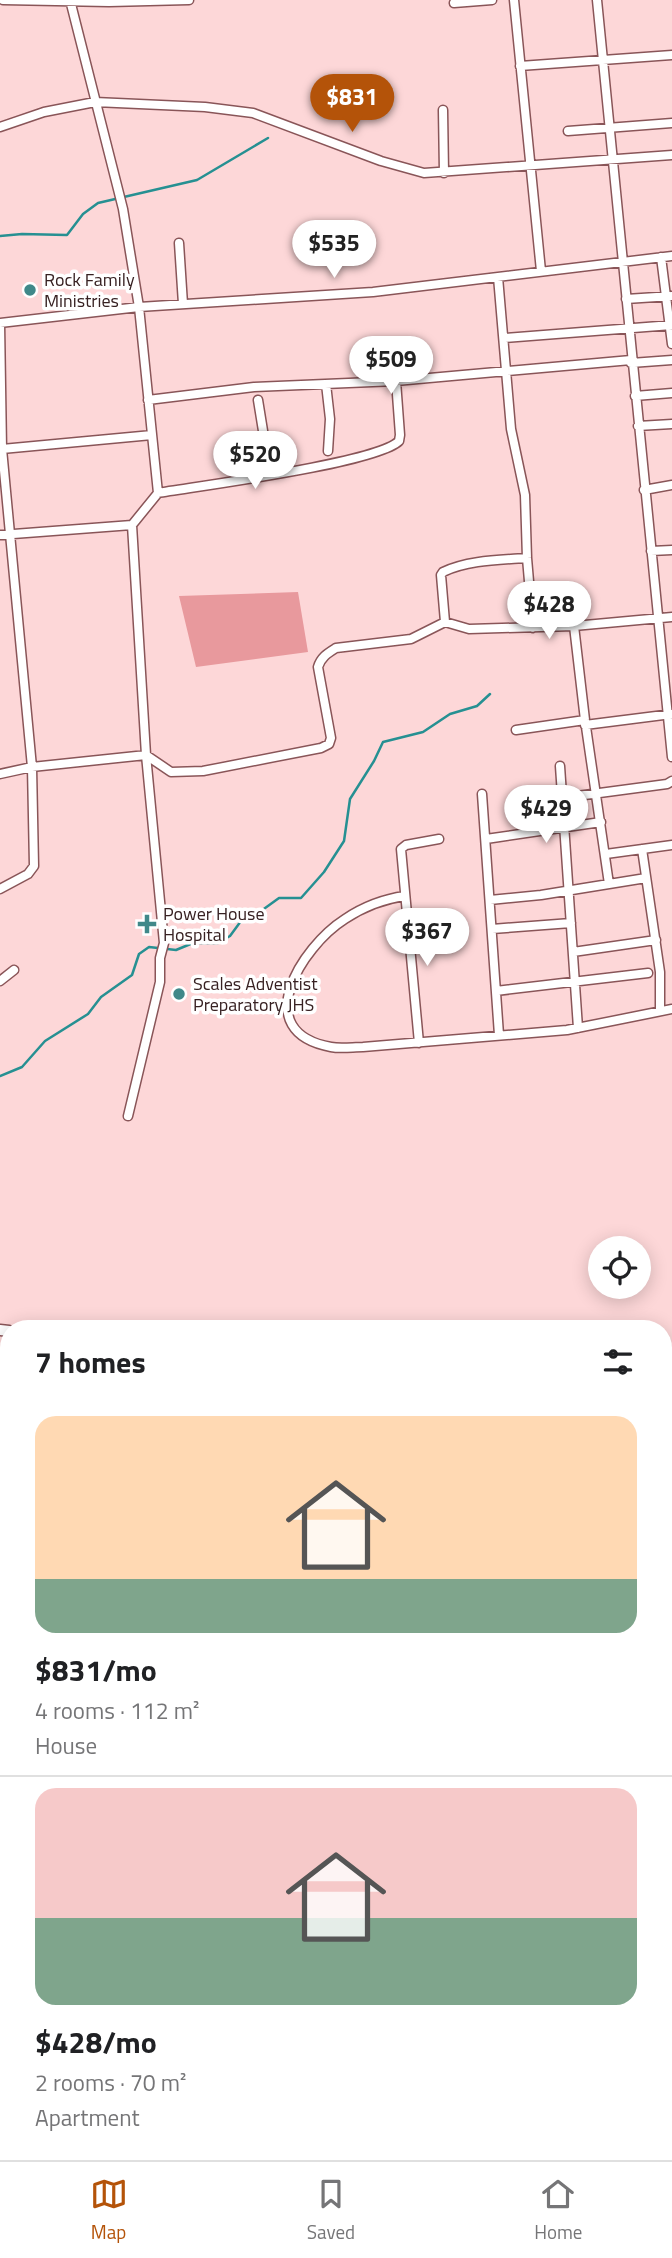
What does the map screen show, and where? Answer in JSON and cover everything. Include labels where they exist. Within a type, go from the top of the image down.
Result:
[{"type":"street","points":[[3,0],[189,0]]},
{"type":"street","points":[[454,3],[492,0]]},
{"type":"street","points":[[514,0],[541,271]]},
{"type":"street","points":[[597,0],[672,757]]},
{"type":"street","points":[[70,1],[120,192],[139,307],[158,493]]},
{"type":"street","points":[[520,66],[672,55]]},
{"type":"street","points":[[0,127],[44,112],[95,102],[205,107],[253,113],[403,169],[424,173],[672,155]]},
{"type":"street","points":[[443,110],[444,173]]},
{"type":"street","points":[[568,131],[672,123]]},
{"type":"street","points":[[179,243],[183,304]]},
{"type":"street","points":[[0,889],[27,874],[34,866],[32,767],[4,534],[0,323],[139,307],[373,292],[672,256]]},
{"type":"street","points":[[662,257],[670,296],[672,344]]},
{"type":"street","points":[[498,276],[511,429],[525,495],[533,628]]},
{"type":"street","points":[[626,299],[670,296]]},
{"type":"street","points":[[505,338],[671,325]]},
{"type":"street","points":[[148,400],[254,387],[396,382],[631,361],[672,360]]},
{"type":"street","points":[[128,1116],[160,982],[163,943],[146,755],[132,525],[158,493],[348,460],[395,445],[400,435],[396,382]]},
{"type":"street","points":[[326,384],[330,419],[328,450]]},
{"type":"street","points":[[635,396],[672,393]]},
{"type":"street","points":[[258,400],[270,474]]},
{"type":"street","points":[[638,426],[672,424]]},
{"type":"street","points":[[2,449],[152,435]]},
{"type":"street","points":[[644,490],[672,485]]},
{"type":"street","points":[[4,534],[132,525]]},
{"type":"street","points":[[650,551],[672,550]]},
{"type":"street","points":[[445,622],[441,575],[443,572],[455,567],[527,558]]},
{"type":"street","points":[[0,774],[32,767],[146,755],[166,770],[203,771],[321,748],[329,744],[331,738],[318,667],[327,653],[336,648],[411,639],[445,622],[469,629],[533,628],[672,617]]},
{"type":"street","points":[[574,626],[585,722],[610,884]]},
{"type":"street","points":[[516,730],[669,714]]},
{"type":"street","points":[[560,766],[578,1028]]},
{"type":"street","points":[[562,798],[667,784],[672,781]]},
{"type":"street","points":[[482,794],[499,1035]]},
{"type":"street","points":[[486,839],[601,822]]},
{"type":"street","points":[[419,1043],[403,846],[439,839]]},
{"type":"street","points":[[606,854],[672,845]]},
{"type":"street","points":[[642,849],[660,972],[660,1011]]},
{"type":"street","points":[[490,900],[541,895],[646,878]]},
{"type":"street","points":[[405,896],[381,901],[343,920],[318,942],[294,975],[288,1003],[288,1021],[294,1031],[332,1048],[419,1043],[578,1028],[672,1009]]},
{"type":"street","points":[[492,929],[571,923]]},
{"type":"street","points":[[573,952],[656,940]]},
{"type":"street","points":[[0,981],[14,970]]},
{"type":"street","points":[[496,990],[648,972]]},
{"type":"shaded area","points":[[298,592],[308,652],[196,667],[179,596]]},
{"type":"waterway","points":[[0,236],[67,235],[83,214],[98,203],[197,180],[268,138]]},
{"type":"waterway","points":[[0,1076],[22,1067],[45,1041],[88,1014],[101,997],[132,975],[139,954],[149,947],[176,950],[193,943],[218,943],[230,936],[241,921],[279,898],[301,898],[324,872],[344,841],[350,799],[383,742],[423,732],[450,714],[477,706],[490,694]]},
{"type":"place","name":"Rock Family Ministries","points":[[30,290]]},
{"type":"place","name":"Power House Hospital","points":[[147,924]]},
{"type":"place","name":"Scales Adventist Preparatory JHS","points":[[179,994]]}]
